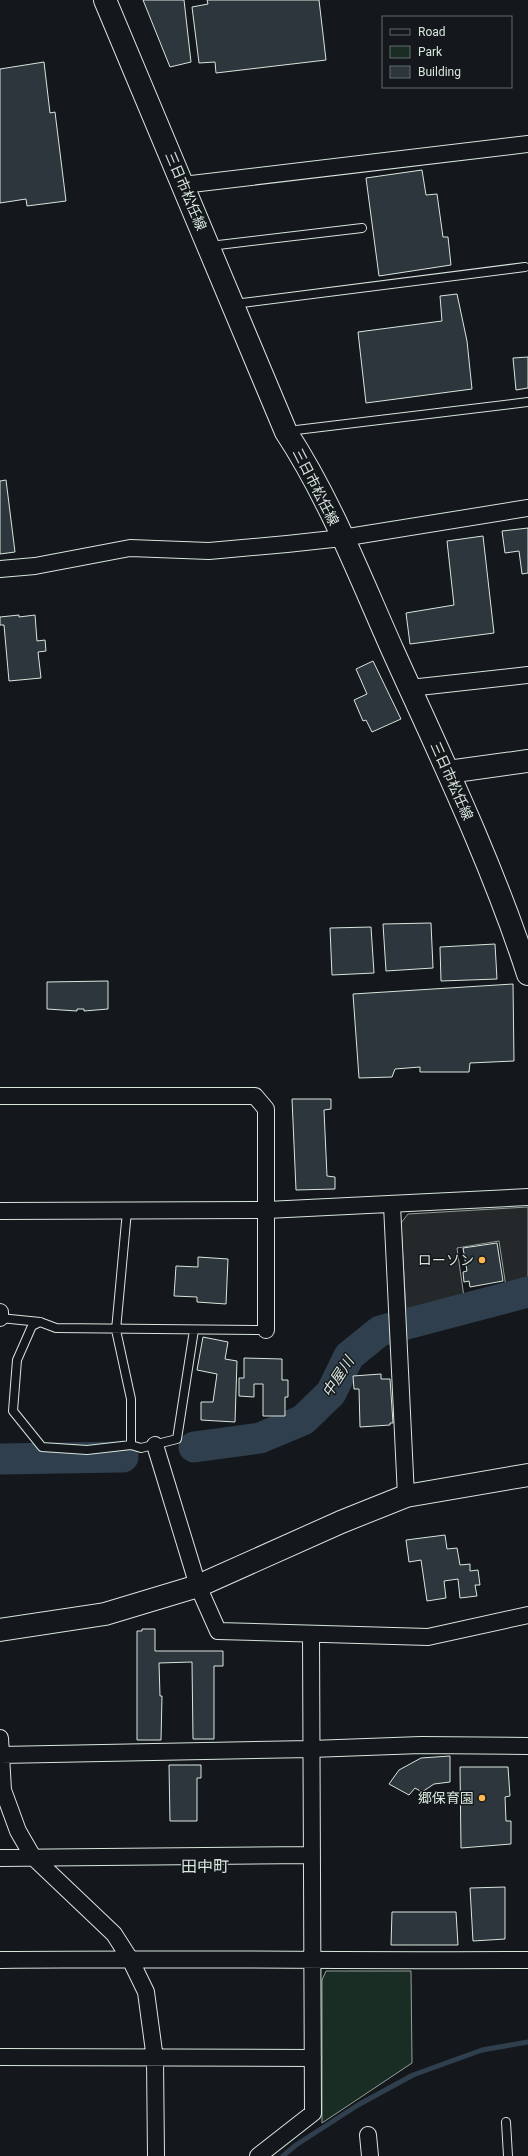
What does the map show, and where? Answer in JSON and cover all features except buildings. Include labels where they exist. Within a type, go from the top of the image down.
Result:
[{"type":"main road","name":"三日市松任線","points":[[105,0],[210,246],[286,432],[303,458],[342,538],[498,886],[528,974]]},
{"type":"main road","points":[[448,772],[528,761]]},
{"type":"main road","points":[[0,1630],[105,1614],[198,1586],[341,1522],[406,1496],[528,1475]]},
{"type":"street","points":[[183,185],[528,144]]},
{"type":"street","points":[[0,569],[35,566],[130,548],[209,551],[342,538],[528,508]]},
{"type":"street","points":[[410,688],[528,675]]},
{"type":"street","points":[[0,1096],[255,1096],[266,1109],[266,1330]]},
{"type":"street","points":[[0,1211],[267,1210],[392,1205],[528,1196]]},
{"type":"street","points":[[392,1205],[406,1496]]},
{"type":"street","points":[[0,1312],[0,1318]]},
{"type":"street","points":[[155,1445],[198,1586],[218,1631],[311,1635],[428,1637],[528,1615]]},
{"type":"street","points":[[258,2156],[313,2114],[311,1635]]},
{"type":"street","points":[[0,1738],[3,1790],[18,1831],[33,1857],[114,1934],[130,1959],[146,1992],[155,2059],[156,2156]]},
{"type":"street","points":[[0,1755],[311,1749],[421,1745],[528,1746]]},
{"type":"street","points":[[0,1858],[311,1855]]},
{"type":"street","points":[[0,1960],[528,1960]]},
{"type":"street","points":[[0,2057],[155,2059],[313,2058]]},
{"type":"street","points":[[368,2136],[370,2156]]},
{"type":"lane","points":[[210,246],[362,228]]},
{"type":"lane","points":[[234,304],[525,267]]},
{"type":"lane","points":[[286,432],[528,402]]},
{"type":"lane","points":[[127,1210],[116,1330],[131,1399],[131,1445]]},
{"type":"lane","points":[[0,1318],[40,1322],[56,1328],[116,1330],[266,1330]]},
{"type":"lane","points":[[40,1322],[32,1326],[18,1360],[13,1411],[42,1447],[87,1450],[131,1445],[141,1448],[177,1439],[194,1330]]},
{"type":"lane","points":[[506,2122],[508,2156]]},
{"type":"green space","points":[[326,1971],[411,1971],[412,2063],[322,2123],[322,1980]]},
{"type":"shaded area","points":[[528,1207],[528,1281],[506,1287],[499,1241],[457,1248],[464,1297],[406,1312],[401,1223],[408,1214]]},
{"type":"waterway","name":"中屋川","points":[[194,1447],[260,1438],[303,1420],[331,1393],[349,1356],[380,1331],[528,1292]]},
{"type":"waterway","name":"中屋川","points":[[0,1459],[123,1457]]},
{"type":"waterway","points":[[283,2156],[296,2145],[358,2105],[413,2075],[482,2050],[528,2042]]},
{"type":"place","name":"ローソン","points":[[482,1260]]},
{"type":"place","name":"郷保育園","points":[[482,1798]]},
{"type":"district","name":"田中町","points":[[205,1866]]}]
